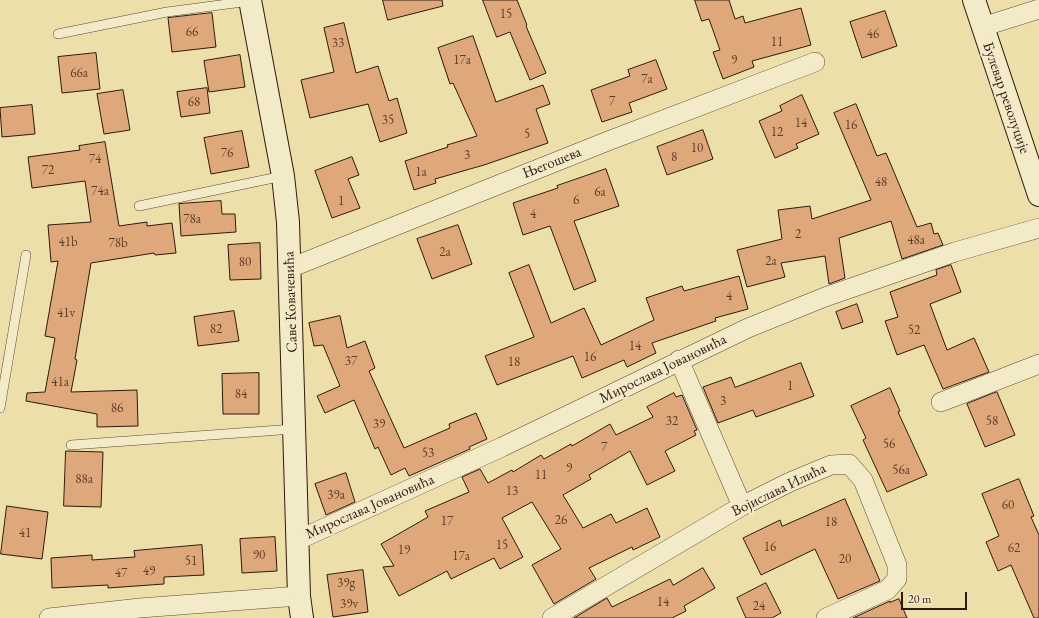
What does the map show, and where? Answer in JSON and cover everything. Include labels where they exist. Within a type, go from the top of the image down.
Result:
[{"type":"street","name":"Булевар револуције","points":[[974,0],[1039,195]]},
{"type":"street","name":"Саве Ковачевића","points":[[250,1],[283,176],[288,222],[299,596],[302,618]]},
{"type":"street","points":[[982,27],[1039,9]]},
{"type":"street","name":"Његошева","points":[[290,268],[608,141],[815,62]]},
{"type":"street","name":"Мирослава Јовановића","points":[[298,540],[502,447],[679,360],[748,328],[825,297],[955,252],[1039,228]]},
{"type":"street","points":[[679,360],[742,506]]},
{"type":"street","points":[[941,402],[1039,364]]},
{"type":"street","name":"Војислава Илића","points":[[552,618],[742,506],[790,482],[831,465],[849,464],[863,480],[897,565],[897,579],[887,590],[826,618]]},
{"type":"street","points":[[49,618],[140,608],[299,596]]},
{"type":"lane","points":[[58,34],[167,12],[250,1]]},
{"type":"lane","points":[[139,206],[283,176]]},
{"type":"lane","points":[[0,408],[26,255]]},
{"type":"lane","points":[[70,445],[294,429]]},
{"type":"building","points":[[383,0],[442,0],[443,6],[388,20]]},
{"type":"building","points":[[483,0],[517,0],[527,25],[526,26],[546,73],[530,80],[510,32],[497,37]]},
{"type":"building","points":[[695,0],[729,0],[735,19],[743,16],[745,23],[801,8],[811,45],[752,61],[754,67],[723,79],[713,52],[720,50],[709,19],[702,21]]},
{"type":"building","points":[[885,11],[897,46],[862,58],[850,22]]},
{"type":"building","points":[[212,13],[216,47],[172,52],[168,18]]},
{"type":"building","points":[[344,23],[356,73],[378,66],[389,101],[397,98],[407,133],[380,142],[368,104],[310,118],[301,80],[334,72],[324,28]]},
{"type":"building","points":[[473,36],[496,102],[543,85],[550,104],[536,109],[548,143],[484,165],[435,179],[436,183],[414,190],[405,161],[448,147],[447,145],[477,136],[453,83],[450,84],[438,48]]},
{"type":"building","points":[[96,53],[100,89],[62,93],[58,57]]},
{"type":"building","points":[[240,55],[245,87],[209,92],[204,61]]},
{"type":"building","points":[[656,60],[667,89],[629,103],[632,112],[602,122],[591,90],[630,76],[628,70]]},
{"type":"building","points":[[207,88],[210,113],[181,117],[177,92]]},
{"type":"building","points":[[123,90],[130,130],[104,134],[97,94]]},
{"type":"building","points":[[802,95],[819,134],[796,144],[798,148],[775,158],[759,121],[782,111],[780,106]]},
{"type":"building","points":[[856,104],[877,156],[886,153],[917,227],[931,223],[934,234],[938,233],[943,245],[902,259],[891,221],[839,238],[845,278],[829,284],[825,256],[781,263],[785,277],[747,287],[737,250],[782,239],[778,210],[810,206],[812,219],[871,200],[834,113]]},
{"type":"building","points":[[32,105],[35,134],[2,137],[0,108]]},
{"type":"building","points":[[703,130],[713,159],[667,175],[657,147]]},
{"type":"building","points":[[242,131],[249,167],[211,174],[204,138]]},
{"type":"building","points":[[105,142],[119,226],[147,222],[147,226],[172,223],[176,253],[155,255],[154,253],[91,263],[71,392],[137,390],[138,426],[97,427],[97,414],[26,401],[27,393],[45,392],[55,338],[45,336],[58,261],[51,262],[48,225],[91,222],[85,181],[32,188],[28,157],[80,150],[79,146]]},
{"type":"building","points":[[352,157],[359,175],[348,179],[360,208],[332,218],[315,171]]},
{"type":"building","points":[[606,169],[619,206],[574,221],[596,281],[574,290],[550,226],[523,235],[513,203],[558,188],[557,186]]},
{"type":"building","points":[[221,201],[222,214],[235,214],[236,232],[181,236],[179,204]]},
{"type":"building","points":[[458,225],[472,264],[432,279],[417,239]]},
{"type":"building","points":[[260,243],[261,279],[230,280],[228,245]]},
{"type":"building","points":[[529,265],[551,323],[584,308],[601,345],[654,320],[646,298],[682,286],[684,291],[739,276],[748,309],[715,318],[716,321],[652,343],[656,353],[627,367],[624,360],[582,378],[573,356],[497,385],[485,356],[534,337],[509,273]]},
{"type":"building","points":[[951,265],[961,292],[930,304],[947,350],[974,338],[989,372],[943,389],[924,345],[897,355],[885,321],[898,317],[890,292],[937,275],[936,270]]},
{"type":"building","points":[[857,304],[863,322],[842,329],[836,312]]},
{"type":"building","points":[[234,311],[239,341],[198,346],[194,317]]},
{"type":"building","points":[[340,316],[347,348],[365,341],[375,368],[369,371],[404,448],[450,428],[449,424],[476,413],[487,439],[469,447],[470,449],[409,476],[405,468],[391,475],[378,447],[375,449],[354,400],[325,413],[317,396],[340,386],[323,345],[314,346],[309,323]]},
{"type":"building","points":[[801,363],[814,396],[756,417],[753,410],[718,423],[703,387],[731,377],[735,387]]},
{"type":"building","points":[[259,373],[259,414],[223,414],[222,374]]},
{"type":"building","points":[[890,388],[900,411],[898,412],[927,475],[887,492],[863,440],[866,438],[851,406]]},
{"type":"building","points":[[997,392],[1015,435],[985,447],[967,404]]},
{"type":"building","points":[[674,393],[676,397],[682,395],[697,430],[694,431],[696,435],[665,451],[675,471],[647,485],[630,451],[589,475],[591,479],[563,495],[583,528],[611,514],[616,523],[647,508],[660,537],[633,550],[632,547],[589,568],[596,579],[554,604],[532,565],[561,549],[532,502],[502,518],[523,557],[500,569],[494,558],[451,579],[447,571],[399,596],[383,567],[394,566],[381,544],[428,517],[425,511],[469,492],[462,477],[480,469],[488,483],[512,470],[513,472],[541,455],[544,459],[571,444],[572,446],[610,424],[616,435],[653,417],[647,407]]},
{"type":"building","points":[[66,451],[103,452],[101,507],[64,506]]},
{"type":"building","points":[[346,473],[355,502],[326,515],[315,484]]},
{"type":"building","points":[[1019,479],[1034,516],[1031,517],[1039,535],[1039,618],[1034,618],[1011,565],[998,571],[986,542],[999,536],[982,494]]},
{"type":"building","points":[[845,499],[880,581],[838,599],[815,549],[761,575],[743,538],[780,520],[782,526]]},
{"type":"building","points":[[7,506],[48,512],[42,559],[1,554]]},
{"type":"building","points":[[275,537],[277,571],[242,573],[240,539]]},
{"type":"building","points":[[202,545],[204,575],[164,577],[164,584],[108,588],[108,585],[52,588],[51,558],[92,555],[92,560],[135,557],[134,551]]},
{"type":"building","points":[[703,568],[715,588],[684,606],[686,611],[672,618],[574,618],[607,598],[612,607],[670,579],[673,585]]},
{"type":"building","points":[[363,570],[368,612],[333,617],[327,575]]},
{"type":"building","points":[[766,583],[781,613],[772,618],[746,618],[737,598]]},
{"type":"building","points":[[899,599],[907,618],[853,618],[890,601]]}]
